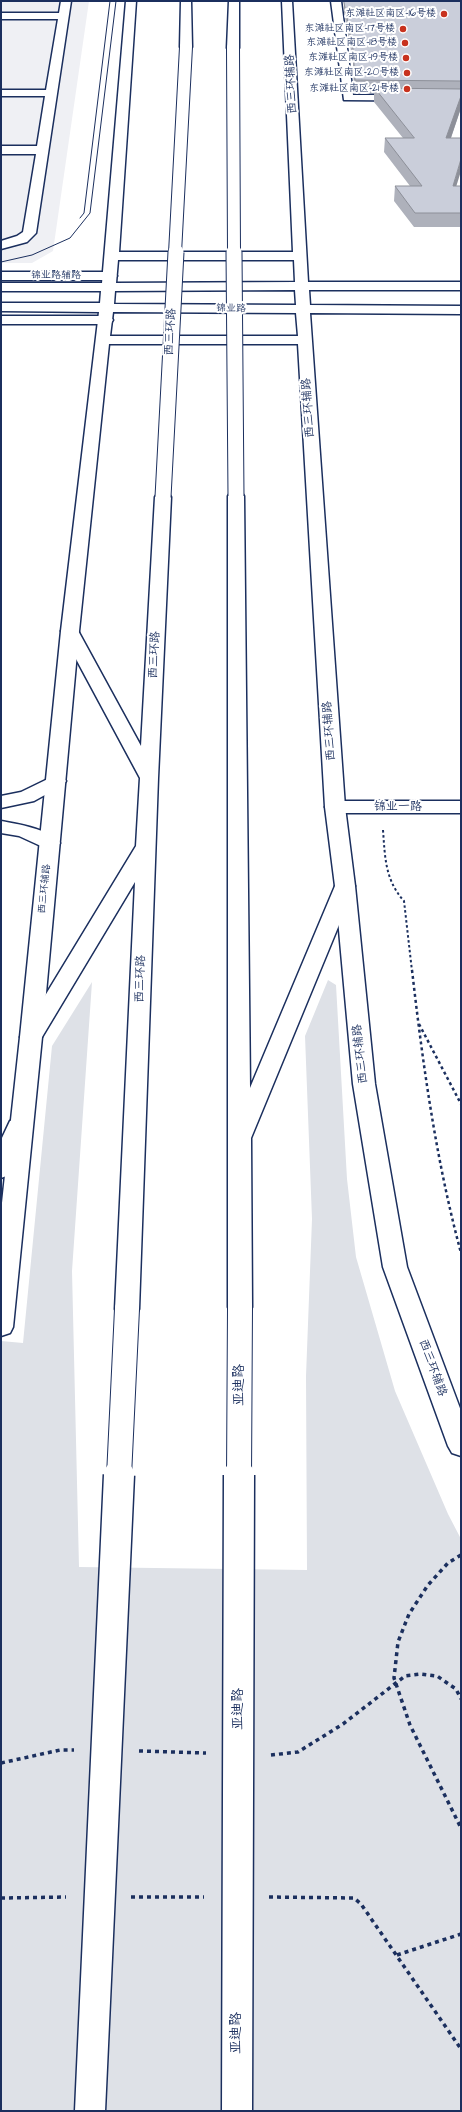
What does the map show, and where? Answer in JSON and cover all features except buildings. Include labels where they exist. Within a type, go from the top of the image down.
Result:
[{"type":"main road","points":[[1,245],[22,239],[29,233],[66,1]]},
{"type":"main road","name":"西三环辅路","points":[[1,1327],[24,1112],[70,631],[110,282],[131,1]]},
{"type":"main road","name":"西三环路","points":[[90,2111],[128,1310],[149,778],[186,47],[186,1]]},
{"type":"main road","points":[[234,1],[233,48],[239,1142]]},
{"type":"main road","name":"西三环辅路","points":[[287,1],[303,310],[336,815],[345,886],[364,1084],[395,1267],[461,1446]]},
{"type":"main road","points":[[339,5],[348,98],[461,98]]},
{"type":"main road","points":[[1,16],[64,16]]},
{"type":"main road","points":[[1,93],[52,92]]},
{"type":"main road","points":[[1,150],[43,150]]},
{"type":"main road","points":[[112,256],[300,256]]},
{"type":"main road","name":"锦业路辅路","points":[[1,276],[110,282]]},
{"type":"main road","name":"锦业路","points":[[1,287],[110,282],[302,286],[461,286]]},
{"type":"main road","name":"锦业路","points":[[1,307],[106,314],[303,310],[461,310]]},
{"type":"main road","points":[[1,320],[106,314]]},
{"type":"main road","points":[[103,340],[305,340]]},
{"type":"main road","points":[[70,631],[149,778]]},
{"type":"main road","points":[[1,802],[27,797],[56,781]]},
{"type":"main road","name":"锦业一路","points":[[336,815],[461,807]]},
{"type":"main road","name":"锦业一路","points":[[336,815],[383,822],[461,822]]},
{"type":"main road","points":[[1,827],[24,831],[50,843]]},
{"type":"main road","points":[[31,1037],[146,847]]},
{"type":"main road","points":[[239,1142],[345,886]]},
{"type":"main road","points":[[1,1170],[24,1112]]},
{"type":"main road","name":"亚迪路","points":[[237,2111],[240,1307],[239,1142]]},
{"type":"path","points":[[383,822],[386,870],[389,882],[396,894],[404,900],[428,1111],[436,1154],[461,1253]]},
{"type":"path","points":[[418,1022],[461,1104]]},
{"type":"path","points":[[461,1555],[448,1563],[428,1585],[409,1614],[398,1642],[394,1678],[410,1725],[461,1828]]},
{"type":"path","points":[[1,1898],[75,1897]]},
{"type":"path","points":[[122,1897],[209,1897]]},
{"type":"path","points":[[264,1897],[354,1898],[361,1904],[461,2049]]},
{"type":"path","points":[[397,1955],[461,1934]]},
{"type":"shaded area","points":[[1,1],[89,1],[53,251],[32,263],[1,263]]},
{"type":"shaded area","points":[[328,980],[336,985],[347,1179],[356,1257],[395,1391],[448,1514],[461,1539],[461,2111],[1,2111],[1,1341],[23,1343],[52,1046],[92,982],[72,1271],[79,1567],[307,1570],[306,1376],[312,1219],[305,1036]]},
{"type":"tram line","points":[[80,218],[84,213],[110,1]]},
{"type":"tram line","points":[[1,262],[32,255],[70,238],[90,213],[116,1]]},
{"type":"place","name":"东滩社区南区-16号楼","points":[[444,14]]},
{"type":"place","name":"东滩社区南区-17号楼","points":[[403,29]]},
{"type":"place","name":"东滩社区南区-18号楼","points":[[405,43]]},
{"type":"place","name":"东滩社区南区-19号楼","points":[[406,58]]},
{"type":"place","name":"东滩社区南区-20号楼","points":[[407,73]]},
{"type":"place","name":"东滩社区南区-21号楼","points":[[407,89]]}]
